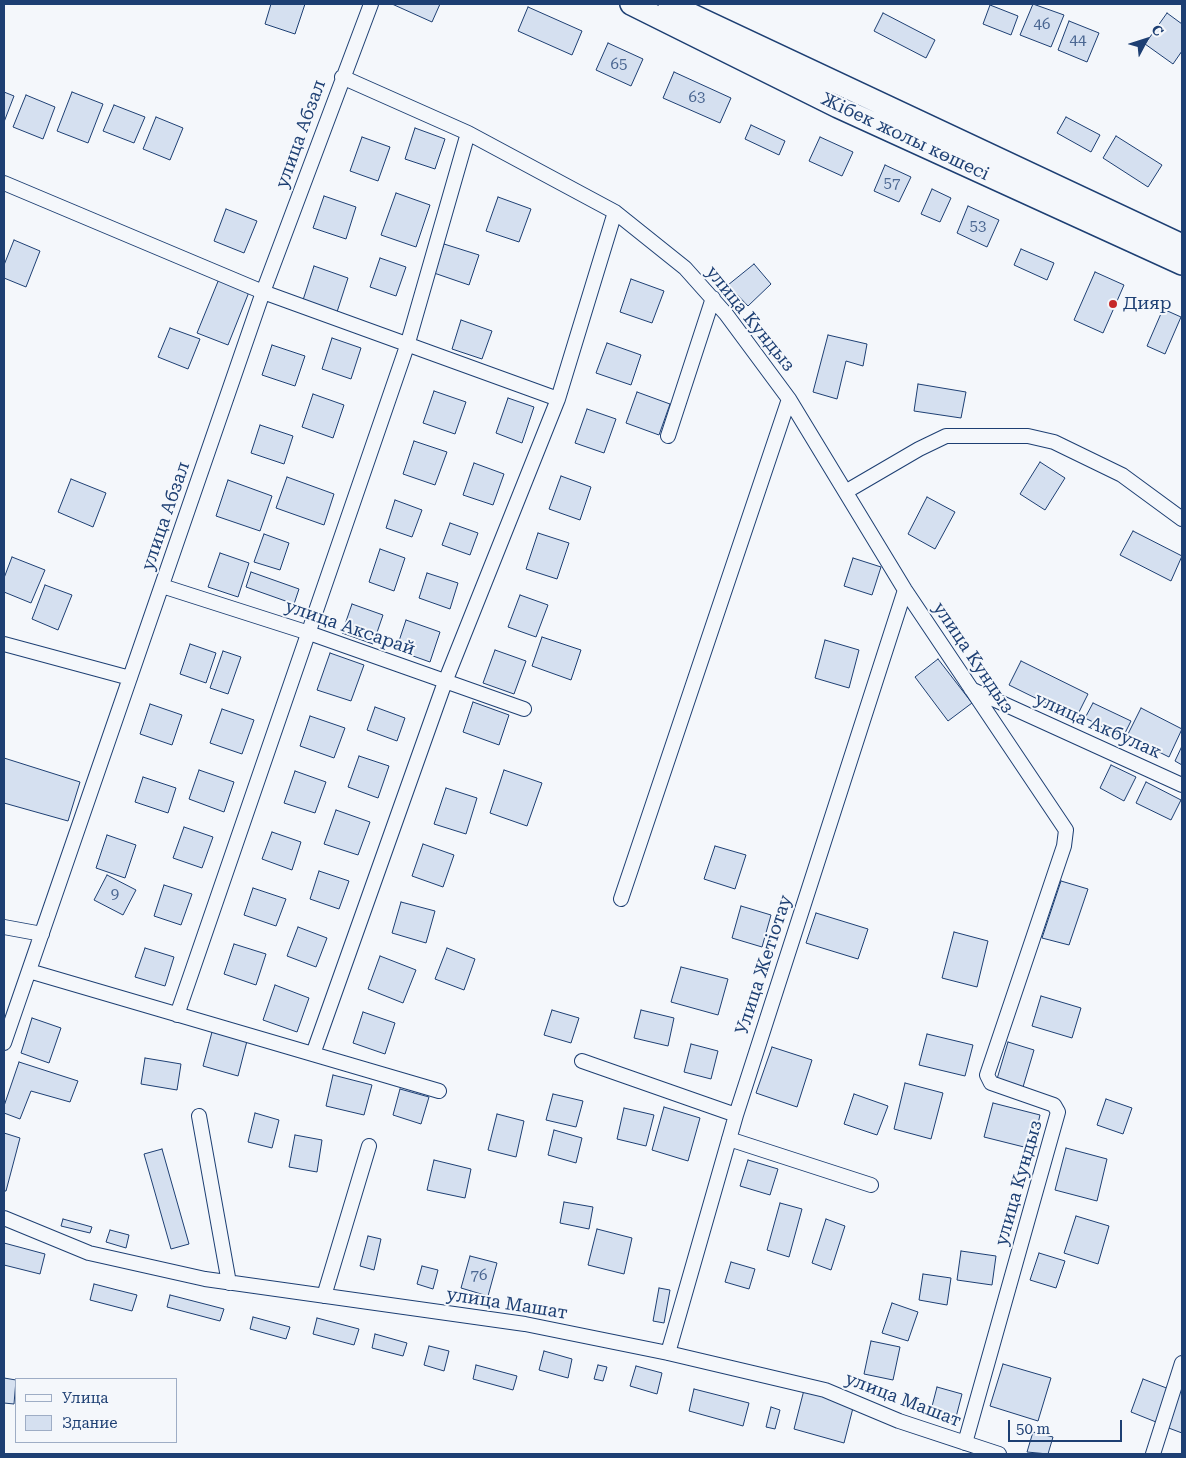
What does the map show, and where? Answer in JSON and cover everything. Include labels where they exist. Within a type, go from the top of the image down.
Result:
[{"type":"main road","name":"Жібек жолы көшесі","points":[[631,4],[838,107],[1182,264]]},
{"type":"main road","name":"Жібек жолы көшесі","points":[[669,4],[1069,194],[1182,245]]},
{"type":"street","name":"улица Абзал","points":[[4,1043],[263,292],[342,77],[371,4]]},
{"type":"street","name":"улица Кундыз","points":[[342,77],[468,133],[615,212],[649,236],[685,268],[712,298],[789,399],[847,491],[905,590],[1066,830],[1064,846],[987,1075],[991,1083],[1054,1105],[1058,1112],[964,1442]]},
{"type":"street","points":[[177,1015],[407,346],[468,133]]},
{"type":"street","points":[[4,183],[263,292],[407,346],[558,399]]},
{"type":"street","points":[[313,1054],[446,682],[558,399],[615,212]]},
{"type":"street","points":[[668,436],[712,298]]},
{"type":"street","points":[[621,899],[789,399]]},
{"type":"street","points":[[847,491],[919,449],[946,436],[1028,436],[1054,442],[1122,475],[1182,519]]},
{"type":"street","name":"улица Аксарай","points":[[162,586],[308,632],[524,709]]},
{"type":"street","name":"Улица Жетіотау","points":[[668,1353],[736,1115],[905,590]]},
{"type":"street","points":[[4,644],[130,678]]},
{"type":"street","name":"улица Акбулак","points":[[971,689],[1182,784]]},
{"type":"street","points":[[4,927],[42,934]]},
{"type":"street","points":[[28,972],[439,1091]]},
{"type":"street","points":[[582,1061],[736,1115]]},
{"type":"street","points":[[199,1116],[230,1283]]},
{"type":"street","points":[[729,1139],[871,1185]]},
{"type":"street","points":[[324,1296],[369,1146]]},
{"type":"street","name":"улица Машат","points":[[4,1218],[89,1253],[230,1283],[525,1324],[668,1353],[825,1390],[899,1421],[999,1454]]},
{"type":"street","points":[[1153,1454],[1182,1362]]},
{"type":"building","points":[[271,4],[305,4],[295,34],[265,24]]},
{"type":"building","points":[[392,4],[440,4],[432,22]]},
{"type":"building","points":[[1033,4],[1064,15],[1051,47],[1020,35]]},
{"type":"building","points":[[990,5],[1018,16],[1011,35],[983,24]]},
{"type":"building","points":[[528,7],[582,31],[572,55],[518,31]]},
{"type":"building","points":[[883,13],[935,40],[926,58],[874,31]]},
{"type":"building","points":[[1167,13],[1182,24],[1182,51],[1173,64],[1145,44]]},
{"type":"building","points":[[1069,21],[1099,33],[1087,62],[1058,50]]},
{"type":"building","points":[[608,43],[643,59],[631,86],[596,70]]},
{"type":"building","points":[[674,72],[731,98],[720,123],[663,98]]},
{"type":"building","points":[[4,92],[14,96],[4,122]]},
{"type":"building","points":[[72,92],[103,104],[88,143],[57,131]]},
{"type":"building","points":[[26,95],[55,107],[43,139],[13,127]]},
{"type":"building","points":[[114,105],[145,117],[134,143],[103,131]]},
{"type":"building","points":[[156,117],[183,128],[170,160],[143,149]]},
{"type":"building","points":[[1066,117],[1100,135],[1091,152],[1057,133]]},
{"type":"building","points":[[751,125],[785,141],[779,155],[745,139]]},
{"type":"building","points":[[415,128],[445,139],[435,169],[405,159]]},
{"type":"building","points":[[1116,136],[1162,165],[1148,187],[1103,158]]},
{"type":"building","points":[[362,137],[390,147],[378,181],[350,171]]},
{"type":"building","points":[[820,137],[853,152],[842,176],[809,161]]},
{"type":"building","points":[[885,165],[911,177],[899,202],[874,191]]},
{"type":"building","points":[[932,189],[951,198],[940,222],[921,214]]},
{"type":"building","points":[[396,193],[430,205],[416,247],[381,235]]},
{"type":"building","points":[[324,196],[356,207],[346,239],[313,228]]},
{"type":"building","points":[[498,197],[531,209],[519,242],[486,231]]},
{"type":"building","points":[[968,206],[999,220],[987,247],[957,233]]},
{"type":"building","points":[[226,209],[257,221],[244,253],[214,241]]},
{"type":"building","points":[[14,240],[40,251],[26,287],[4,278],[4,265]]},
{"type":"building","points":[[444,244],[479,255],[469,285],[434,273]]},
{"type":"building","points":[[1021,249],[1054,263],[1047,280],[1014,265]]},
{"type":"building","points":[[380,258],[406,267],[396,296],[370,287]]},
{"type":"building","points":[[754,264],[771,284],[748,306],[728,285]]},
{"type":"building","points":[[314,266],[348,278],[337,312],[303,300]]},
{"type":"building","points":[[1095,272],[1124,285],[1103,333],[1074,320]]},
{"type":"building","points":[[219,279],[249,292],[228,345],[197,333]]},
{"type":"building","points":[[631,279],[664,291],[652,323],[620,312]]},
{"type":"building","points":[[1163,309],[1181,317],[1165,354],[1147,346]]},
{"type":"building","points":[[461,320],[492,331],[482,359],[452,349]]},
{"type":"building","points":[[170,328],[200,339],[188,369],[158,357]]},
{"type":"building","points":[[828,335],[867,344],[863,366],[846,361],[837,399],[813,392]]},
{"type":"building","points":[[332,338],[361,348],[351,379],[322,369]]},
{"type":"building","points":[[607,343],[641,355],[631,385],[596,373]]},
{"type":"building","points":[[272,345],[305,356],[295,386],[262,375]]},
{"type":"building","points":[[918,384],[966,392],[961,418],[914,411]]},
{"type":"building","points":[[434,391],[466,402],[455,434],[423,423]]},
{"type":"building","points":[[637,392],[670,404],[659,435],[626,423]]},
{"type":"building","points":[[313,394],[344,405],[333,438],[302,427]]},
{"type":"building","points":[[508,398],[534,407],[522,443],[496,433]]},
{"type":"building","points":[[587,409],[616,419],[604,453],[575,443]]},
{"type":"building","points":[[260,425],[293,436],[284,464],[251,453]]},
{"type":"building","points":[[414,441],[447,452],[435,485],[403,474]]},
{"type":"building","points":[[1040,462],[1065,478],[1045,510],[1020,494]]},
{"type":"building","points":[[474,463],[504,474],[493,505],[463,495]]},
{"type":"building","points":[[561,476],[591,487],[580,520],[549,509]]},
{"type":"building","points":[[287,477],[334,494],[324,525],[276,508]]},
{"type":"building","points":[[71,479],[106,493],[93,527],[58,512]]},
{"type":"building","points":[[228,480],[272,496],[260,531],[216,516]]},
{"type":"building","points":[[927,497],[955,512],[935,549],[908,534]]},
{"type":"building","points":[[395,500],[422,510],[412,537],[386,528]]},
{"type":"building","points":[[450,523],[478,533],[470,555],[442,545]]},
{"type":"building","points":[[1133,531],[1182,556],[1171,581],[1120,555]]},
{"type":"building","points":[[538,533],[569,543],[557,579],[526,569]]},
{"type":"building","points":[[264,534],[289,543],[280,570],[254,562]]},
{"type":"building","points":[[380,549],[405,558],[394,591],[369,582]]},
{"type":"building","points":[[220,553],[249,563],[238,597],[208,587]]},
{"type":"building","points":[[12,557],[45,570],[31,603],[4,592],[4,578]]},
{"type":"building","points":[[853,558],[881,567],[872,595],[844,586]]},
{"type":"building","points":[[251,572],[299,589],[294,604],[246,587]]},
{"type":"building","points":[[427,573],[458,583],[450,609],[419,598]]},
{"type":"building","points":[[45,585],[72,595],[58,630],[32,619]]},
{"type":"building","points":[[520,595],[548,605],[536,637],[508,627]]},
{"type":"building","points":[[352,604],[383,615],[373,644],[342,633]]},
{"type":"building","points":[[406,620],[440,632],[430,662],[396,650]]},
{"type":"building","points":[[542,637],[581,650],[571,680],[532,666]]},
{"type":"building","points":[[825,640],[859,650],[849,688],[815,678]]},
{"type":"building","points":[[190,644],[216,653],[206,683],[180,674]]},
{"type":"building","points":[[495,650],[526,661],[514,694],[483,683]]},
{"type":"building","points":[[223,651],[241,657],[228,694],[210,688]]},
{"type":"building","points":[[330,653],[364,665],[351,701],[317,690]]},
{"type":"building","points":[[938,659],[972,703],[948,721],[915,677]]},
{"type":"building","points":[[1021,661],[1088,694],[1076,718],[1009,685]]},
{"type":"building","points":[[473,702],[509,715],[499,745],[463,732]]},
{"type":"building","points":[[1093,703],[1131,721],[1123,737],[1085,718]]},
{"type":"building","points":[[150,704],[182,715],[172,745],[140,734]]},
{"type":"building","points":[[375,707],[405,718],[397,741],[367,730]]},
{"type":"building","points":[[1141,708],[1182,729],[1169,757],[1127,736]]},
{"type":"building","points":[[222,709],[254,720],[242,754],[210,743]]},
{"type":"building","points":[[310,716],[345,728],[334,758],[300,746]]},
{"type":"building","points":[[1182,746],[1182,765],[1175,761]]},
{"type":"building","points":[[359,756],[389,766],[378,798],[348,787]]},
{"type":"building","points":[[4,758],[80,782],[68,821],[4,803]]},
{"type":"building","points":[[1111,765],[1136,777],[1124,801],[1100,788]]},
{"type":"building","points":[[199,770],[234,782],[224,812],[189,799]]},
{"type":"building","points":[[504,770],[542,783],[527,826],[490,813]]},
{"type":"building","points":[[295,771],[326,782],[315,813],[284,803]]},
{"type":"building","points":[[143,777],[176,788],[168,813],[135,802]]},
{"type":"building","points":[[1146,782],[1181,800],[1171,820],[1136,803]]},
{"type":"building","points":[[446,788],[477,798],[466,834],[434,824]]},
{"type":"building","points":[[336,810],[370,822],[358,855],[324,844]]},
{"type":"building","points":[[184,827],[213,837],[202,868],[173,858]]},
{"type":"building","points":[[272,832],[301,842],[292,870],[262,859]]},
{"type":"building","points":[[107,835],[136,845],[125,878],[96,868]]},
{"type":"building","points":[[423,844],[454,855],[443,887],[412,876]]},
{"type":"building","points":[[715,846],[746,855],[735,889],[704,879]]},
{"type":"building","points":[[319,871],[349,881],[339,909],[310,899]]},
{"type":"building","points":[[107,875],[136,890],[123,915],[94,900]]},
{"type":"building","points":[[1061,881],[1088,889],[1069,945],[1042,938]]},
{"type":"building","points":[[164,885],[192,894],[181,925],[154,916]]},
{"type":"building","points":[[253,888],[286,899],[276,926],[244,915]]},
{"type":"building","points":[[401,902],[435,911],[426,943],[392,933]]},
{"type":"building","points":[[741,906],[771,915],[762,947],[732,938]]},
{"type":"building","points":[[816,913],[868,929],[858,959],[806,943]]},
{"type":"building","points":[[298,927],[327,938],[316,967],[287,956]]},
{"type":"building","points":[[954,932],[988,941],[977,987],[942,978]]},
{"type":"building","points":[[234,944],[266,954],[256,985],[224,974]]},
{"type":"building","points":[[145,948],[174,957],[165,986],[135,977]]},
{"type":"building","points":[[447,948],[475,959],[464,990],[435,979]]},
{"type":"building","points":[[380,956],[416,970],[403,1003],[368,989]]},
{"type":"building","points":[[681,967],[728,979],[718,1015],[671,1002]]},
{"type":"building","points":[[275,985],[309,998],[297,1032],[263,1020]]},
{"type":"building","points":[[1041,996],[1081,1008],[1072,1038],[1032,1026]]},
{"type":"building","points":[[552,1010],[579,1018],[571,1043],[544,1035]]},
{"type":"building","points":[[641,1010],[674,1018],[668,1046],[634,1038]]},
{"type":"building","points":[[363,1012],[395,1023],[385,1054],[353,1043]]},
{"type":"building","points":[[32,1018],[61,1028],[49,1063],[21,1053]]},
{"type":"building","points":[[212,1032],[247,1041],[238,1076],[203,1066]]},
{"type":"building","points":[[927,1034],[973,1045],[965,1076],[919,1065]]},
{"type":"building","points":[[1008,1042],[1034,1050],[1023,1087],[997,1079]]},
{"type":"building","points":[[691,1044],[718,1051],[711,1079],[684,1072]]},
{"type":"building","points":[[772,1047],[812,1060],[797,1107],[756,1093]]},
{"type":"building","points":[[145,1058],[181,1064],[177,1090],[141,1084]]},
{"type":"building","points":[[19,1062],[78,1081],[70,1102],[31,1091],[20,1119],[4,1113],[4,1106]]},
{"type":"building","points":[[333,1075],[372,1085],[364,1115],[326,1106]]},
{"type":"building","points":[[905,1083],[943,1093],[931,1139],[894,1129]]},
{"type":"building","points":[[400,1089],[429,1097],[421,1124],[393,1115]]},
{"type":"building","points":[[553,1094],[583,1101],[576,1127],[546,1120]]},
{"type":"building","points":[[854,1094],[888,1106],[877,1135],[844,1124]]},
{"type":"building","points":[[1106,1099],[1132,1108],[1123,1134],[1097,1125]]},
{"type":"building","points":[[993,1103],[1040,1115],[1032,1149],[984,1137]]},
{"type":"building","points":[[664,1107],[700,1118],[688,1161],[652,1150]]},
{"type":"building","points":[[624,1108],[654,1115],[646,1146],[617,1139]]},
{"type":"building","points":[[255,1113],[279,1120],[272,1148],[248,1142]]},
{"type":"building","points":[[497,1114],[524,1121],[516,1157],[488,1150]]},
{"type":"building","points":[[554,1130],[582,1138],[576,1163],[548,1155]]},
{"type":"building","points":[[4,1133],[20,1138],[6,1191],[4,1191]]},
{"type":"building","points":[[295,1135],[322,1140],[317,1172],[289,1167]]},
{"type":"building","points":[[1066,1148],[1107,1159],[1097,1201],[1055,1190]]},
{"type":"building","points":[[162,1149],[189,1244],[171,1249],[144,1154]]},
{"type":"building","points":[[434,1160],[471,1169],[465,1198],[427,1190]]},
{"type":"building","points":[[748,1160],[778,1169],[770,1195],[740,1186]]},
{"type":"building","points":[[564,1202],[593,1207],[589,1229],[560,1223]]},
{"type":"building","points":[[780,1203],[802,1209],[789,1257],[767,1250]]},
{"type":"building","points":[[1076,1216],[1109,1226],[1098,1264],[1064,1253]]},
{"type":"building","points":[[63,1219],[92,1227],[90,1233],[61,1226]]},
{"type":"building","points":[[826,1219],[845,1226],[831,1270],[812,1263]]},
{"type":"building","points":[[597,1229],[632,1238],[624,1274],[588,1265]]},
{"type":"building","points":[[110,1230],[129,1235],[126,1248],[106,1242]]},
{"type":"building","points":[[368,1236],[381,1239],[374,1270],[360,1266]]},
{"type":"building","points":[[4,1243],[45,1254],[40,1274],[4,1265]]},
{"type":"building","points":[[961,1251],[996,1256],[992,1285],[957,1280]]},
{"type":"building","points":[[1039,1253],[1065,1261],[1056,1288],[1030,1280]]},
{"type":"building","points":[[470,1256],[497,1263],[488,1296],[461,1288]]},
{"type":"building","points":[[731,1262],[755,1269],[749,1289],[725,1282]]},
{"type":"building","points":[[422,1266],[438,1270],[433,1289],[417,1284]]},
{"type":"building","points":[[923,1274],[951,1278],[947,1305],[919,1300]]},
{"type":"building","points":[[94,1284],[137,1295],[132,1311],[90,1300]]},
{"type":"building","points":[[659,1288],[670,1290],[664,1323],[653,1321]]},
{"type":"building","points":[[170,1295],[224,1309],[220,1321],[167,1307]]},
{"type":"building","points":[[892,1303],[918,1312],[908,1341],[882,1333]]},
{"type":"building","points":[[253,1317],[290,1327],[286,1339],[250,1329]]},
{"type":"building","points":[[317,1318],[359,1329],[354,1345],[313,1334]]},
{"type":"building","points":[[375,1334],[407,1343],[403,1356],[372,1348]]},
{"type":"building","points":[[871,1341],[900,1347],[893,1380],[864,1374]]},
{"type":"building","points":[[429,1346],[449,1351],[444,1371],[424,1365]]},
{"type":"building","points":[[544,1351],[572,1359],[568,1378],[539,1370]]},
{"type":"building","points":[[1003,1364],[1051,1378],[1038,1421],[990,1406]]},
{"type":"building","points":[[476,1365],[517,1376],[513,1390],[473,1379]]},
{"type":"building","points":[[598,1365],[607,1367],[603,1381],[594,1379]]},
{"type":"building","points":[[636,1366],[662,1373],[657,1394],[630,1386]]},
{"type":"building","points":[[4,1378],[15,1380],[14,1404],[4,1403]]},
{"type":"building","points":[[1143,1379],[1169,1389],[1156,1422],[1131,1412]]},
{"type":"building","points":[[937,1387],[962,1394],[955,1421],[930,1414]]},
{"type":"building","points":[[694,1389],[749,1403],[743,1426],[689,1411]]},
{"type":"building","points":[[804,1390],[854,1404],[844,1443],[794,1429]]},
{"type":"building","points":[[1179,1391],[1182,1392],[1182,1433],[1166,1427]]},
{"type":"building","points":[[771,1407],[780,1410],[775,1429],[766,1427]]},
{"type":"building","points":[[1033,1432],[1053,1437],[1048,1454],[1027,1452]]},
{"type":"place","name":"Дияр","points":[[1113,304]]}]
